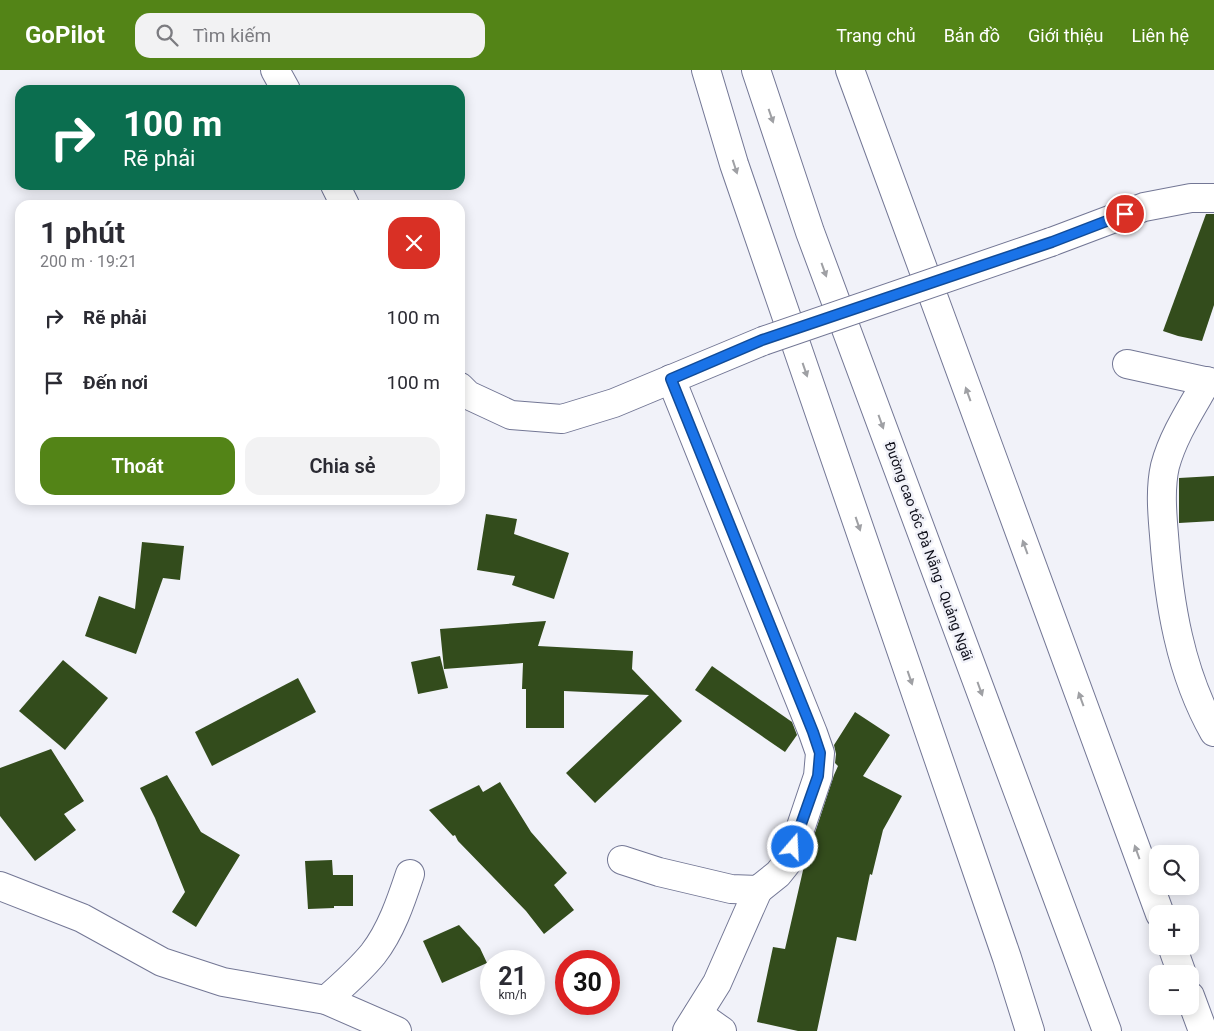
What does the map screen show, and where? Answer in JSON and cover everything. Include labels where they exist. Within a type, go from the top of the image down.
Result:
[{"type":"main road","points":[[275,70],[283,85]]},
{"type":"main road","points":[[706,70],[734,164],[1007,958],[1030,1031]]},
{"type":"main road","name":"Đường cao tốc Đà Nẵng - Quảng Ngãi","points":[[756,70],[810,232],[1107,1031]]},
{"type":"main road","points":[[850,70],[1157,905]]},
{"type":"main road","points":[[465,392],[512,415],[562,419],[614,403],[762,340],[1052,242],[1144,206],[1191,198],[1214,198]]},
{"type":"main road","points":[[1127,364],[1210,382],[1173,440],[1164,468],[1162,501],[1172,613],[1180,646],[1201,710],[1214,732]]},
{"type":"main road","points":[[671,379],[820,753],[818,776],[790,858],[778,874],[758,890],[717,983],[692,1022],[722,1031]]},
{"type":"main road","points":[[622,860],[659,872],[731,889],[758,890]]},
{"type":"main road","points":[[326,1000],[350,979],[374,953],[400,904],[410,874]]},
{"type":"main road","points":[[0,886],[82,918],[162,962],[223,982],[326,1000],[397,1031]]},
{"type":"main road","points":[[1197,1015],[1203,1031]]},
{"type":"building","points":[[1206,214],[1214,214],[1214,305],[1202,341],[1163,331]]},
{"type":"building","points":[[1214,476],[1214,521],[1179,523],[1179,478]]},
{"type":"building","points":[[486,514],[517,519],[514,534],[569,553],[554,599],[512,585],[515,576],[477,570]]},
{"type":"building","points":[[142,542],[184,546],[180,580],[163,578],[136,654],[85,636],[99,596],[135,609]]},
{"type":"building","points":[[546,621],[538,646],[633,651],[632,669],[682,721],[595,803],[566,773],[649,695],[564,691],[564,728],[526,728],[526,689],[522,689],[523,663],[444,669],[440,629]]},
{"type":"building","points":[[440,656],[448,688],[418,694],[411,662]]},
{"type":"building","points":[[63,660],[108,698],[65,750],[19,711]]},
{"type":"building","points":[[712,666],[792,722],[797,735],[785,752],[695,690]]},
{"type":"building","points":[[298,678],[316,712],[212,766],[195,732]]},
{"type":"building","points":[[855,712],[890,735],[863,776],[902,796],[883,830],[872,875],[870,874],[856,941],[837,937],[817,1031],[798,1031],[757,1022],[773,947],[785,949],[804,866],[838,766],[835,763],[834,745]]},
{"type":"building","points":[[51,749],[84,801],[64,814],[76,830],[35,861],[0,816],[0,768]]},
{"type":"building","points":[[167,775],[201,832],[240,855],[196,927],[172,912],[185,892],[155,818],[140,788]]},
{"type":"building","points":[[500,782],[531,832],[567,873],[554,885],[574,910],[544,934],[526,911],[429,810],[479,785],[483,792]]},
{"type":"building","points":[[332,860],[333,875],[353,875],[353,906],[308,909],[305,861]]},
{"type":"building","points":[[459,925],[480,948],[480,966],[442,983],[423,941]]},
{"type":"route","points":[[793,847],[818,776],[820,753],[671,379],[762,340],[1052,242],[1125,214]]}]
